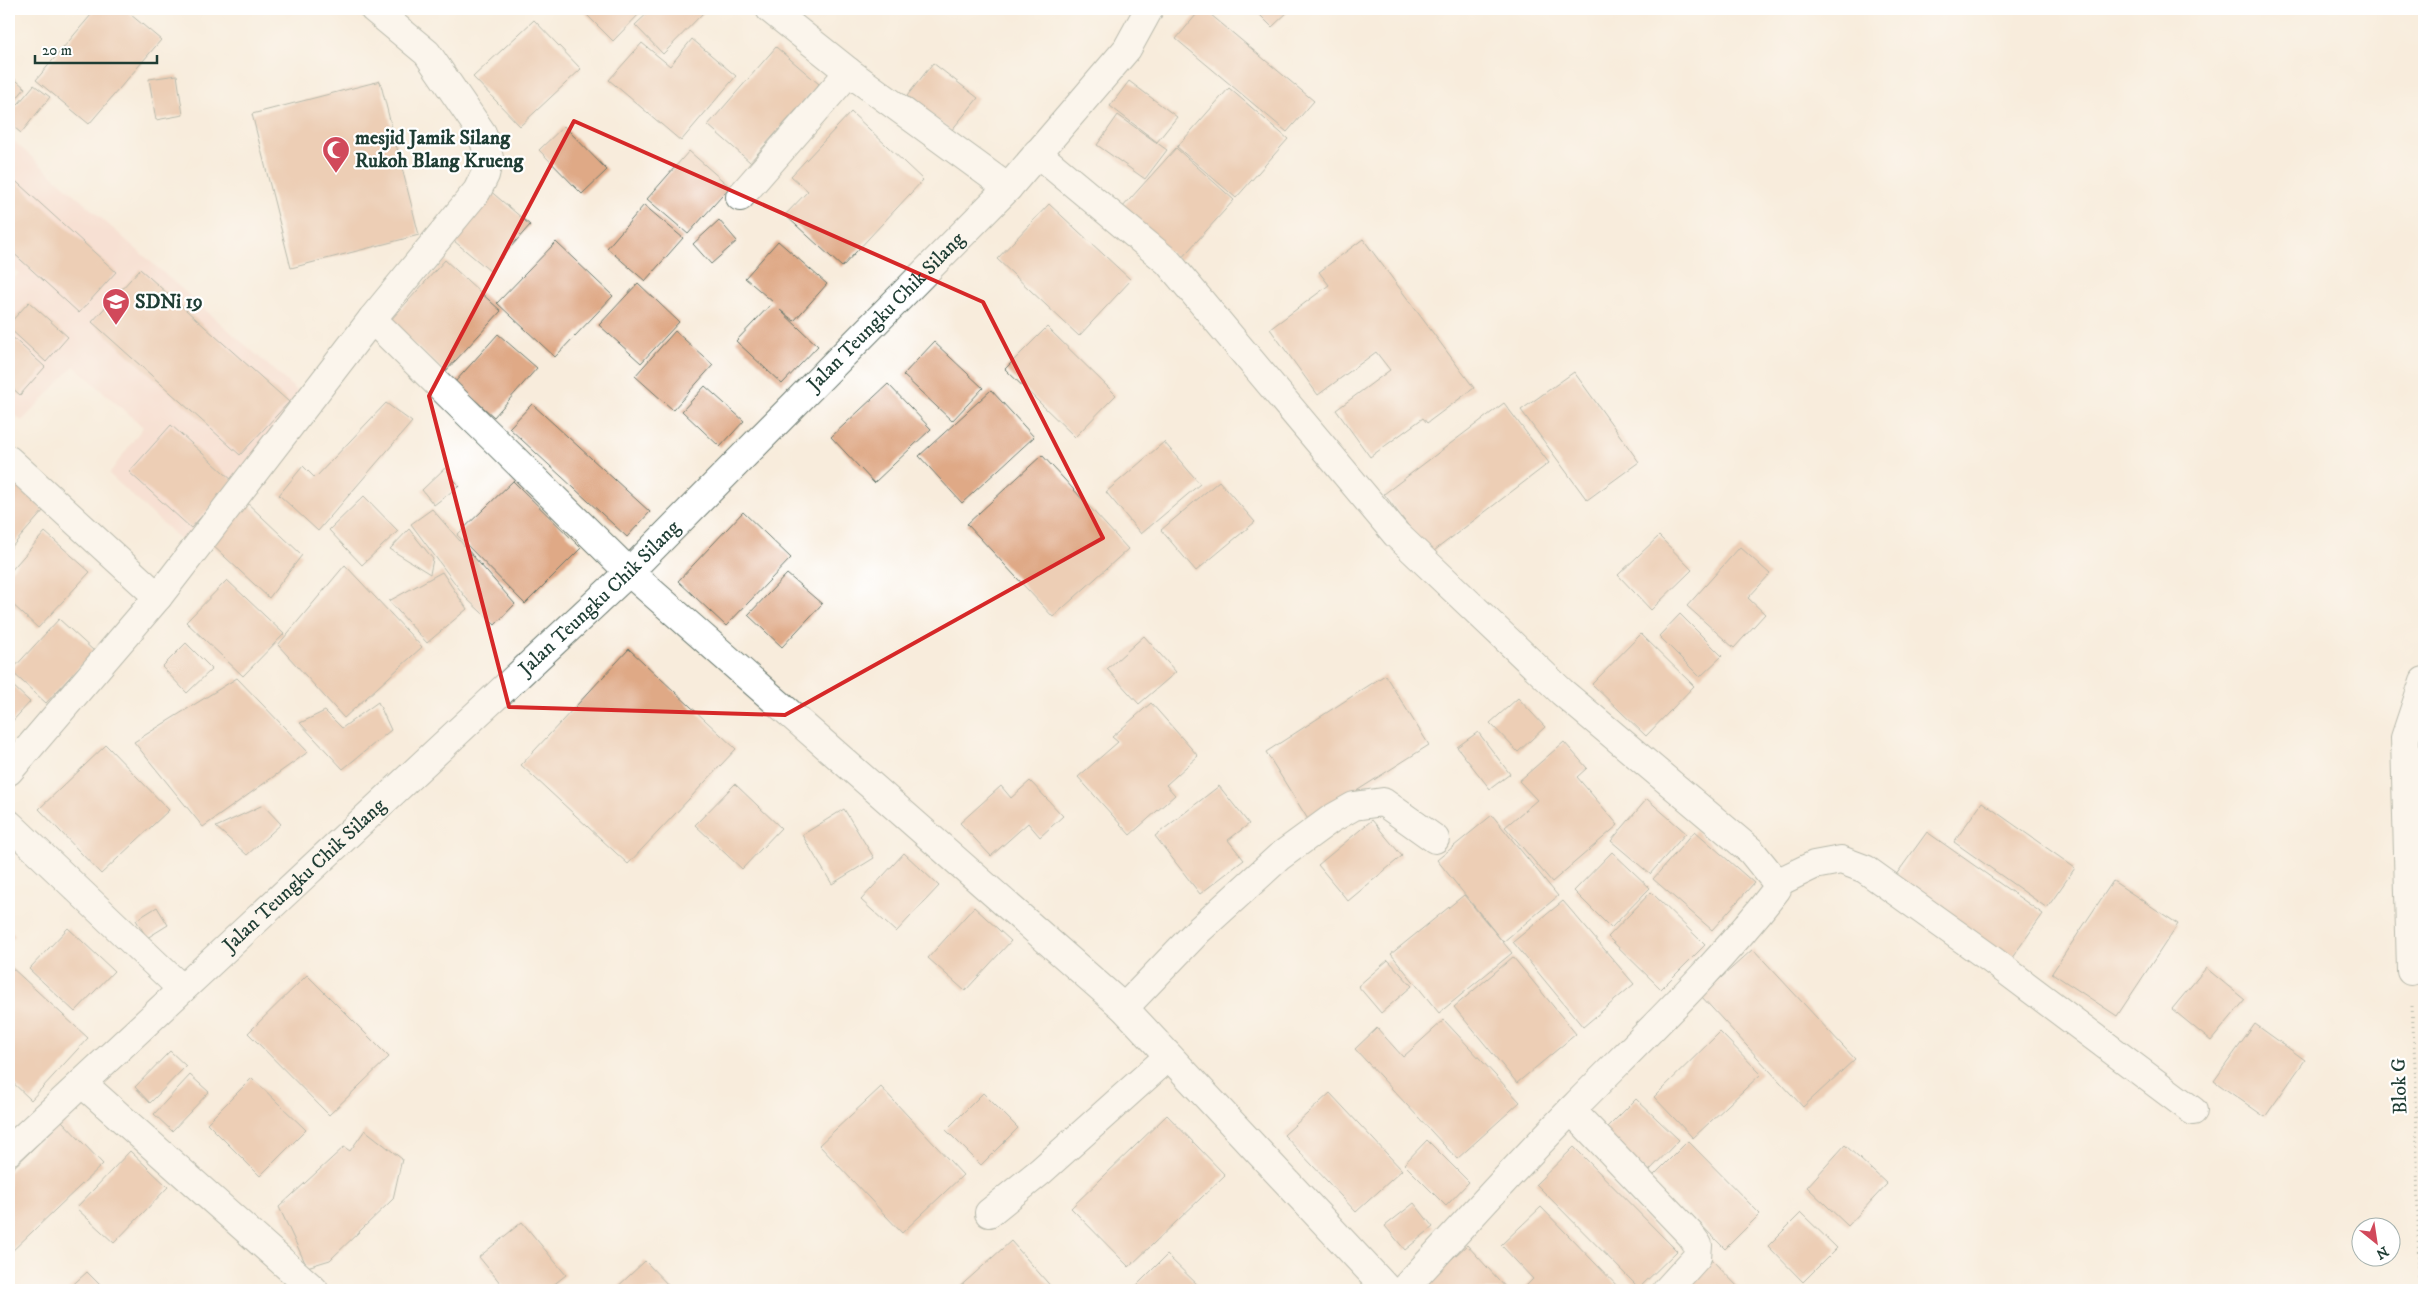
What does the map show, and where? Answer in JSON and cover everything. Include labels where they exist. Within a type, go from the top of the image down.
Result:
[{"type":"street","points":[[9,771],[158,597],[372,320],[477,191],[485,175],[489,158],[482,133],[427,53],[374,9]]},
{"type":"street","points":[[770,9],[849,72],[1008,188]]},
{"type":"street","name":"Jalan Teungku Chik Silang","points":[[9,1151],[629,572],[1008,188],[1127,49],[1149,9]]},
{"type":"street","points":[[740,197],[849,72]]},
{"type":"street","points":[[1037,152],[1168,262],[1396,534],[1562,692],[1751,852],[1777,883],[1777,890],[1755,918],[1699,980],[1571,1110],[1403,1290]]},
{"type":"street","points":[[372,320],[629,572],[1124,1008],[1388,1290]]},
{"type":"street","points":[[9,460],[158,597]]},
{"type":"street","points":[[2411,971],[2405,738],[2424,681]]},
{"type":"street","points":[[1124,1008],[1198,931],[1279,857],[1331,819],[1354,806],[1384,802],[1435,839]]},
{"type":"street","points":[[9,824],[182,989]]},
{"type":"street","points":[[1777,883],[1814,865],[1841,860],[1865,869],[1996,962],[2194,1111]]},
{"type":"street","points":[[989,1213],[1041,1171],[1168,1057]]},
{"type":"street","points":[[82,1082],[314,1290]]},
{"type":"street","points":[[1571,1110],[1640,1179],[1698,1245],[1697,1257],[1668,1290]]},
{"type":"path","name":"Blok G","points":[[2411,971],[2416,1084],[2419,1290]]},
{"type":"highlighted area","points":[[574,121],[983,302],[1103,538],[785,715],[509,707],[429,396]]},
{"type":"shaded area","name":"SDNi 19","points":[[9,137],[302,395],[188,547],[109,474],[143,427],[74,366],[22,421],[9,410],[9,285],[19,273],[9,264]]},
{"type":"building","points":[[96,9],[124,9],[161,40],[89,124],[36,80]]},
{"type":"building","points":[[581,9],[644,9],[613,41]]},
{"type":"building","points":[[652,9],[707,9],[663,54],[635,25]]},
{"type":"building","points":[[787,9],[808,9],[799,19]]},
{"type":"building","points":[[1201,9],[1204,9],[1314,101],[1287,132],[1176,39]]},
{"type":"building","points":[[1254,9],[1291,9],[1272,27]]},
{"type":"building","points":[[534,20],[581,69],[520,126],[473,77]]},
{"type":"building","points":[[692,39],[736,76],[681,141],[609,80],[642,43],[670,66]]},
{"type":"building","points":[[776,47],[819,84],[750,162],[708,125]]},
{"type":"building","points":[[933,63],[978,98],[951,131],[907,96]]},
{"type":"building","points":[[9,74],[25,88],[9,108]]},
{"type":"building","points":[[177,75],[183,115],[156,120],[149,79]]},
{"type":"building","name":"mesjid Jamik Silang Rukoh Blang Krueng","points":[[380,81],[419,235],[291,268],[252,114]]},
{"type":"building","points":[[1129,81],[1177,117],[1157,142],[1110,106]]},
{"type":"building","points":[[34,85],[50,97],[21,133],[9,123],[9,115]]},
{"type":"building","points":[[1229,88],[1288,139],[1236,198],[1177,147]]},
{"type":"building","points":[[851,112],[923,180],[842,267],[785,215],[808,191],[791,176]]},
{"type":"building","points":[[1118,115],[1167,150],[1145,179],[1097,145]]},
{"type":"building","points":[[564,126],[607,170],[582,194],[539,150]]},
{"type":"building","points":[[1176,148],[1234,200],[1179,261],[1121,209]]},
{"type":"building","points":[[689,151],[730,187],[688,234],[647,199]]},
{"type":"building","points":[[9,175],[116,272],[79,313],[9,249]]},
{"type":"building","points":[[488,189],[530,225],[490,271],[448,236]]},
{"type":"building","points":[[1049,204],[1131,280],[1079,336],[997,259]]},
{"type":"building","points":[[644,205],[683,238],[645,281],[607,248]]},
{"type":"building","points":[[719,220],[737,241],[711,264],[693,244]]},
{"type":"building","points":[[1363,239],[1474,388],[1427,423],[1423,418],[1370,457],[1336,410],[1390,370],[1376,352],[1318,395],[1270,329],[1329,285],[1319,272]]},
{"type":"building","points":[[778,241],[827,284],[794,321],[780,310],[818,346],[782,384],[736,341],[773,302],[745,278]]},
{"type":"building","points":[[556,242],[613,296],[555,357],[497,303]]},
{"type":"building","points":[[445,260],[501,311],[445,372],[389,322]]},
{"type":"building","points":[[140,269],[289,402],[240,455],[92,322]]},
{"type":"building","points":[[638,283],[679,322],[641,363],[599,325]]},
{"type":"building","points":[[29,302],[68,337],[46,362],[9,328],[9,324]]},
{"type":"building","points":[[1047,327],[1116,395],[1075,437],[1005,369]]},
{"type":"building","points":[[675,331],[713,365],[673,410],[635,376]]},
{"type":"building","points":[[9,334],[45,367],[20,395],[9,385]]},
{"type":"building","points":[[498,334],[537,368],[494,417],[455,382]]},
{"type":"building","points":[[934,342],[983,388],[952,421],[903,375]]},
{"type":"building","points":[[1574,372],[1639,462],[1587,500],[1521,410]]},
{"type":"building","points":[[888,384],[931,429],[874,483],[831,437]]},
{"type":"building","points":[[705,386],[744,421],[720,447],[682,411]]},
{"type":"building","points":[[991,390],[1034,437],[962,503],[919,456]]},
{"type":"building","points":[[386,403],[412,422],[318,531],[279,495],[303,466],[315,478]]},
{"type":"building","points":[[1504,403],[1549,463],[1430,554],[1384,494]]},
{"type":"building","points":[[532,404],[650,512],[627,537],[509,428]]},
{"type":"building","points":[[171,425],[233,481],[191,528],[129,472]]},
{"type":"building","points":[[1164,442],[1200,484],[1141,534],[1106,492]]},
{"type":"building","points":[[1042,455],[1128,549],[1053,617],[967,524]]},
{"type":"building","points":[[445,468],[459,486],[434,505],[422,490]]},
{"type":"building","points":[[9,478],[44,510],[9,550]]},
{"type":"building","points":[[513,481],[581,548],[525,604],[457,535]]},
{"type":"building","points":[[1219,481],[1255,522],[1196,571],[1161,530]]},
{"type":"building","points":[[364,496],[398,531],[362,565],[329,530]]},
{"type":"building","points":[[243,499],[302,555],[269,598],[210,543]]},
{"type":"building","points":[[432,509],[515,604],[495,625],[466,598],[411,524]]},
{"type":"building","points":[[743,512],[791,558],[726,626],[678,581]]},
{"type":"building","points":[[409,529],[433,559],[430,574],[390,549]]},
{"type":"building","points":[[45,532],[90,572],[38,628],[9,601],[9,573]]},
{"type":"building","points":[[1659,536],[1692,570],[1651,610],[1618,575]]},
{"type":"building","points":[[1740,547],[1770,574],[1748,598],[1765,614],[1734,648],[1687,606]]},
{"type":"building","points":[[345,565],[422,647],[344,718],[278,645]]},
{"type":"building","points":[[442,572],[467,609],[427,643],[389,601]]},
{"type":"building","points":[[787,574],[822,604],[782,647],[748,615]]},
{"type":"building","points":[[227,580],[284,634],[243,676],[186,622]]},
{"type":"building","points":[[1680,614],[1722,656],[1700,677],[1659,636]]},
{"type":"building","points":[[59,619],[94,651],[46,703],[11,671]]},
{"type":"building","points":[[1641,634],[1694,686],[1646,736],[1592,684]]},
{"type":"building","points":[[1144,636],[1176,672],[1139,704],[1107,669]]},
{"type":"building","points":[[186,643],[212,669],[187,693],[162,667]]},
{"type":"building","points":[[629,649],[736,749],[628,864],[521,765]]},
{"type":"building","points":[[1385,675],[1429,745],[1309,821],[1266,752]]},
{"type":"building","points":[[237,678],[308,752],[203,827],[134,742]]},
{"type":"building","points":[[9,682],[30,702],[9,725]]},
{"type":"building","points":[[1518,698],[1545,727],[1518,752],[1490,723]]},
{"type":"building","points":[[378,702],[391,730],[343,769],[300,723],[325,711],[342,728]]},
{"type":"building","points":[[1151,703],[1198,756],[1166,785],[1175,795],[1130,835],[1078,777],[1118,742],[1112,737]]},
{"type":"building","points":[[1478,732],[1510,774],[1490,789],[1457,747]]},
{"type":"building","points":[[1564,742],[1587,768],[1577,777],[1618,825],[1552,882],[1505,827],[1537,800],[1519,781]]},
{"type":"building","points":[[106,745],[169,810],[101,874],[39,809]]},
{"type":"building","points":[[1030,781],[1063,816],[1040,837],[1028,823],[991,856],[960,823],[1001,786],[1011,798]]},
{"type":"building","points":[[735,784],[781,828],[742,869],[695,825]]},
{"type":"building","points":[[1219,786],[1249,824],[1228,840],[1244,860],[1200,894],[1155,836]]},
{"type":"building","points":[[1647,799],[1686,833],[1650,874],[1611,841]]},
{"type":"building","points":[[1982,802],[2075,868],[2047,908],[1954,842]]},
{"type":"building","points":[[263,805],[281,824],[247,855],[216,827]]},
{"type":"building","points":[[844,809],[874,858],[832,884],[802,835]]},
{"type":"building","points":[[1492,815],[1558,896],[1503,942],[1437,860]]},
{"type":"building","points":[[1372,820],[1402,856],[1348,901],[1318,865]]},
{"type":"building","points":[[1695,831],[1754,883],[1712,930],[1653,879]]},
{"type":"building","points":[[1927,832],[2043,914],[2009,962],[1893,879]]},
{"type":"building","points":[[1612,852],[1650,888],[1611,928],[1574,891]]},
{"type":"building","points":[[904,853],[939,886],[896,932],[861,900]]},
{"type":"building","points":[[2113,881],[2178,924],[2117,1016],[2052,973]]},
{"type":"building","points":[[1651,892],[1705,945],[1661,989],[1608,937]]},
{"type":"building","points":[[1464,895],[1512,953],[1439,1013],[1391,954]]},
{"type":"building","points":[[1563,901],[1634,984],[1583,1027],[1513,942]]},
{"type":"building","points":[[157,907],[168,925],[147,938],[136,920]]},
{"type":"building","points":[[974,907],[1011,941],[965,991],[928,958]]},
{"type":"building","points":[[68,928],[114,971],[75,1012],[29,969]]},
{"type":"building","points":[[9,929],[15,936],[9,942]]},
{"type":"building","points":[[1753,949],[1855,1059],[1803,1107],[1701,996]]},
{"type":"building","points":[[1513,957],[1576,1034],[1517,1083],[1454,1007]]},
{"type":"building","points":[[1388,960],[1412,986],[1381,1013],[1358,986]]},
{"type":"building","points":[[10,966],[88,1038],[31,1100],[9,1079]]},
{"type":"building","points":[[2206,968],[2245,1000],[2211,1041],[2172,1009]]},
{"type":"building","points":[[307,975],[389,1057],[329,1115],[248,1033]]},
{"type":"building","points":[[1444,1020],[1520,1102],[1457,1159],[1355,1049],[1377,1028],[1403,1057]]},
{"type":"building","points":[[2255,1024],[2305,1060],[2265,1117],[2214,1081]]},
{"type":"building","points":[[1720,1032],[1761,1074],[1693,1138],[1654,1097]]},
{"type":"building","points":[[170,1051],[186,1066],[150,1103],[135,1087]]},
{"type":"building","points":[[190,1075],[209,1092],[172,1131],[154,1114]]},
{"type":"building","points":[[252,1078],[306,1130],[260,1176],[207,1123]]},
{"type":"building","points":[[881,1087],[963,1175],[902,1233],[819,1145]]},
{"type":"building","points":[[983,1093],[1018,1128],[981,1165],[946,1130]]},
{"type":"building","points":[[1330,1093],[1402,1170],[1356,1212],[1284,1135]]},
{"type":"building","points":[[1636,1099],[1679,1140],[1647,1173],[1604,1131]]},
{"type":"building","points":[[1167,1115],[1225,1175],[1129,1267],[1071,1208]]},
{"type":"building","points":[[62,1121],[103,1164],[9,1254],[9,1172]]},
{"type":"building","points":[[365,1130],[402,1159],[393,1199],[330,1260],[307,1267],[279,1207],[344,1147],[350,1151]]},
{"type":"building","points":[[1427,1140],[1469,1182],[1446,1206],[1404,1164]]},
{"type":"building","points":[[1688,1141],[1760,1214],[1725,1249],[1653,1176]]},
{"type":"building","points":[[1845,1145],[1887,1184],[1848,1226],[1807,1187]]},
{"type":"building","points":[[1574,1147],[1677,1251],[1639,1288],[1536,1184]]},
{"type":"building","points":[[130,1151],[168,1187],[114,1243],[76,1208]]},
{"type":"building","points":[[1414,1203],[1433,1227],[1405,1250],[1385,1226]]},
{"type":"building","points":[[1541,1207],[1621,1290],[1522,1290],[1533,1279],[1501,1245]]},
{"type":"building","points":[[1801,1213],[1837,1248],[1803,1282],[1768,1246]]},
{"type":"building","points":[[522,1222],[566,1275],[547,1290],[506,1290],[479,1257]]},
{"type":"building","points":[[1011,1241],[1054,1290],[956,1290]]},
{"type":"building","points":[[1467,1245],[1508,1290],[1418,1290]]},
{"type":"building","points":[[1167,1255],[1203,1290],[1132,1290]]},
{"type":"building","points":[[1709,1257],[1741,1290],[1674,1290]]},
{"type":"building","points":[[645,1261],[673,1290],[614,1290]]},
{"type":"building","points":[[87,1272],[105,1290],[67,1290]]},
{"type":"place","name":"mesjid Jamik Silang Rukoh Blang Krueng","points":[[336,174]]},
{"type":"place","name":"SDNi 19","points":[[116,326]]}]
